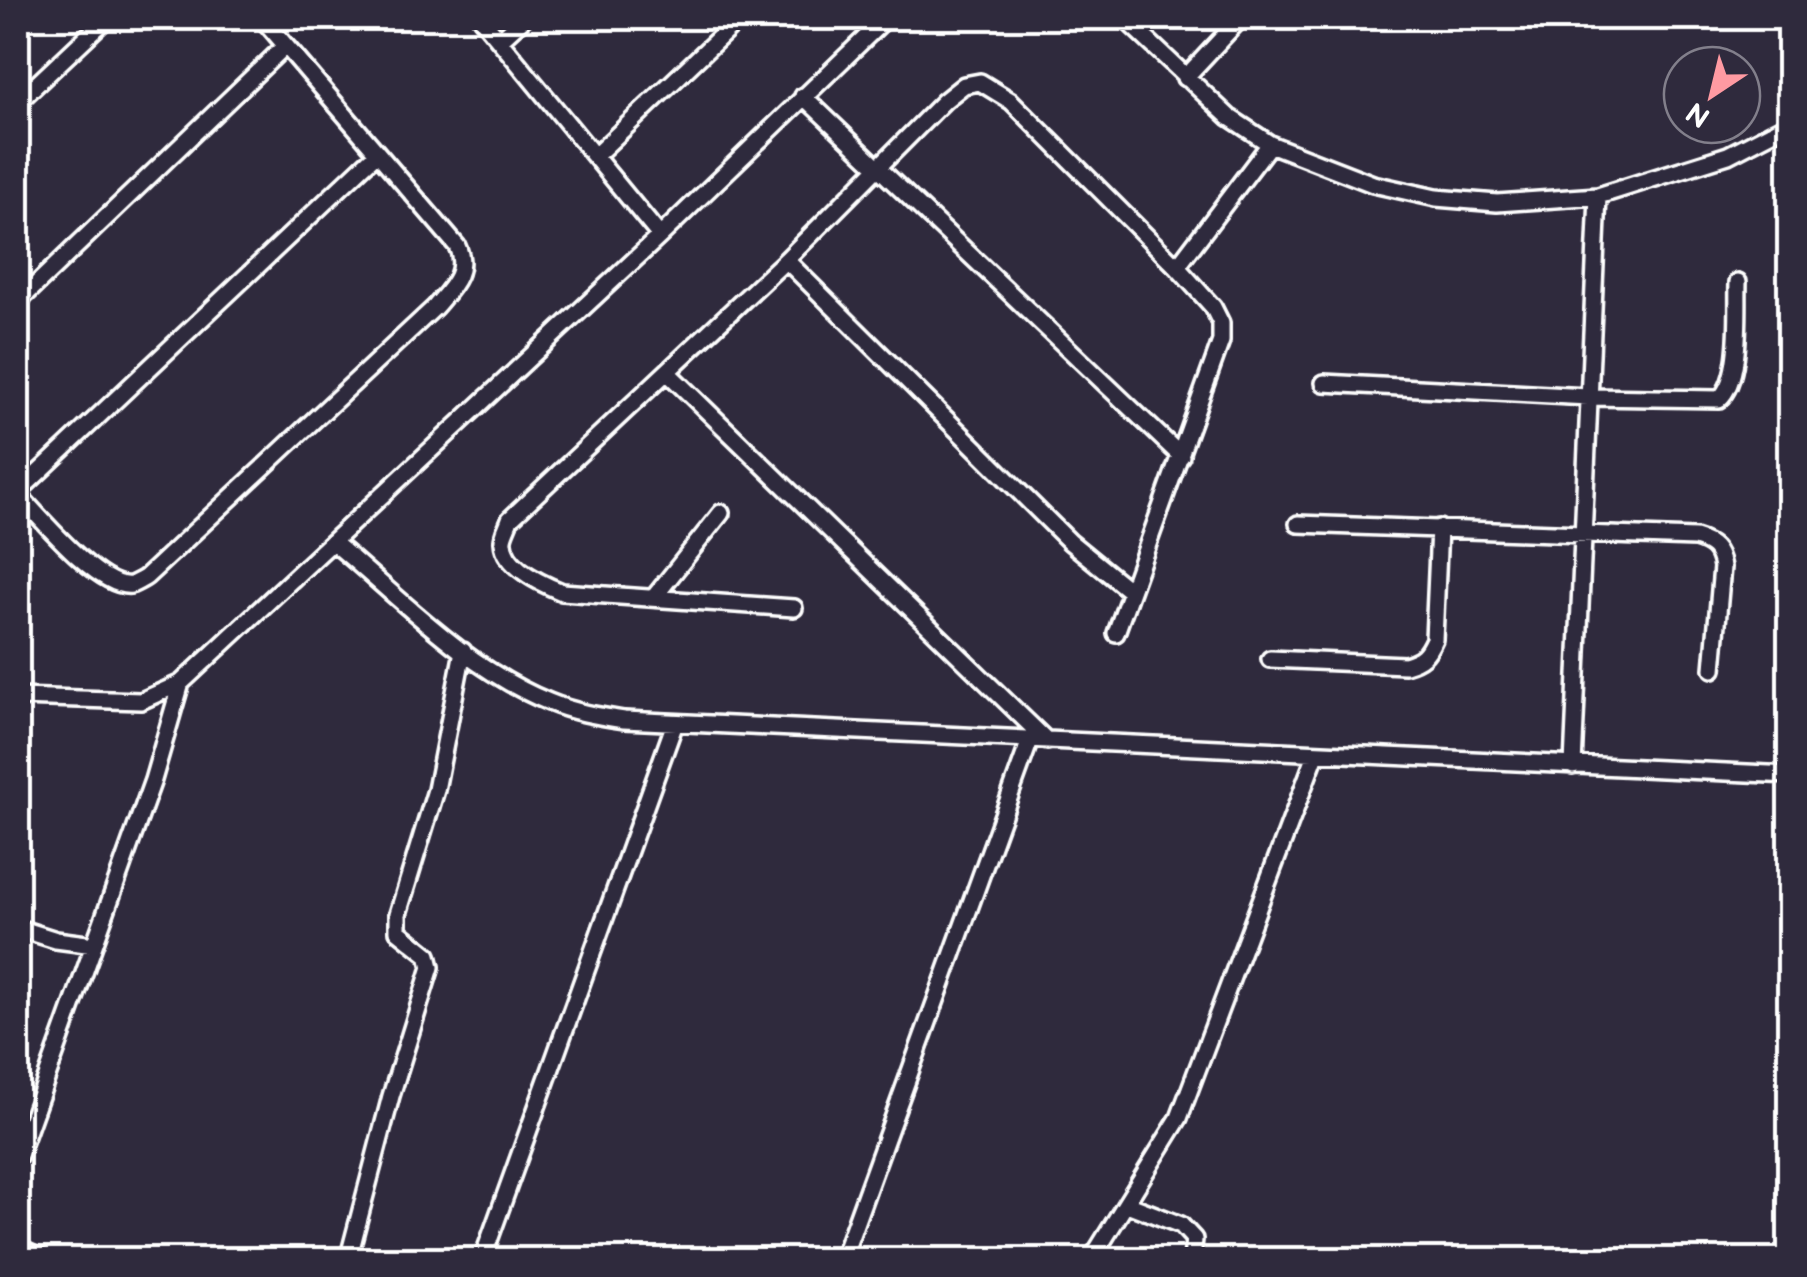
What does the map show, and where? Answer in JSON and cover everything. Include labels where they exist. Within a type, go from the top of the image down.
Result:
[{"type":"street","points":[[18,102],[107,18]]},
{"type":"street","points":[[262,18],[457,246],[463,259],[454,284],[434,306],[146,578],[132,585],[94,571],[18,493],[376,154]]},
{"type":"street","points":[[481,18],[660,236]]},
{"type":"street","points":[[500,40],[524,18]]},
{"type":"street","points":[[595,156],[740,18]]},
{"type":"street","points":[[18,697],[141,701],[181,683],[660,236],[886,18]]},
{"type":"street","points":[[1124,18],[1229,117],[1270,144],[1374,184],[1436,198],[1496,203],[1598,196],[1728,155],[1790,123]]},
{"type":"street","points":[[1185,78],[1241,18]]},
{"type":"street","points":[[18,302],[285,46]]},
{"type":"street","points":[[794,608],[562,592],[541,584],[521,569],[507,554],[502,540],[510,519],[786,260],[944,101],[964,85],[980,82],[1011,101],[1178,267],[1213,307],[1220,324],[1221,342],[1116,633]]},
{"type":"street","points":[[804,96],[1182,456]]},
{"type":"street","points":[[1178,267],[1270,144]]},
{"type":"street","points":[[1574,766],[1598,196]]},
{"type":"street","points":[[786,260],[1070,542],[1130,591]]},
{"type":"street","points":[[1324,383],[1588,397],[1719,399],[1733,374],[1738,282]]},
{"type":"street","points":[[667,372],[1039,740]]},
{"type":"street","points":[[655,596],[720,513]]},
{"type":"street","points":[[1298,524],[1695,538],[1710,543],[1720,554],[1722,567],[1712,669]]},
{"type":"street","points":[[1270,659],[1404,665],[1420,661],[1434,638],[1440,528]]},
{"type":"street","points":[[333,542],[463,651],[504,680],[581,714],[675,723],[1790,775]]},
{"type":"street","points":[[348,1260],[390,1096],[431,967],[428,955],[398,931],[398,914],[436,790],[463,651]]},
{"type":"street","points":[[18,1158],[153,780],[181,683]]},
{"type":"street","points":[[482,1260],[675,723]]},
{"type":"street","points":[[842,1260],[1039,740]]},
{"type":"street","points":[[1091,1260],[1179,1118],[1316,754]]},
{"type":"street","points":[[18,928],[56,940],[94,945]]},
{"type":"street","points":[[1128,1204],[1182,1226],[1194,1239],[1192,1260]]},
{"type":"street","points":[[18,1248],[45,1260]]}]
